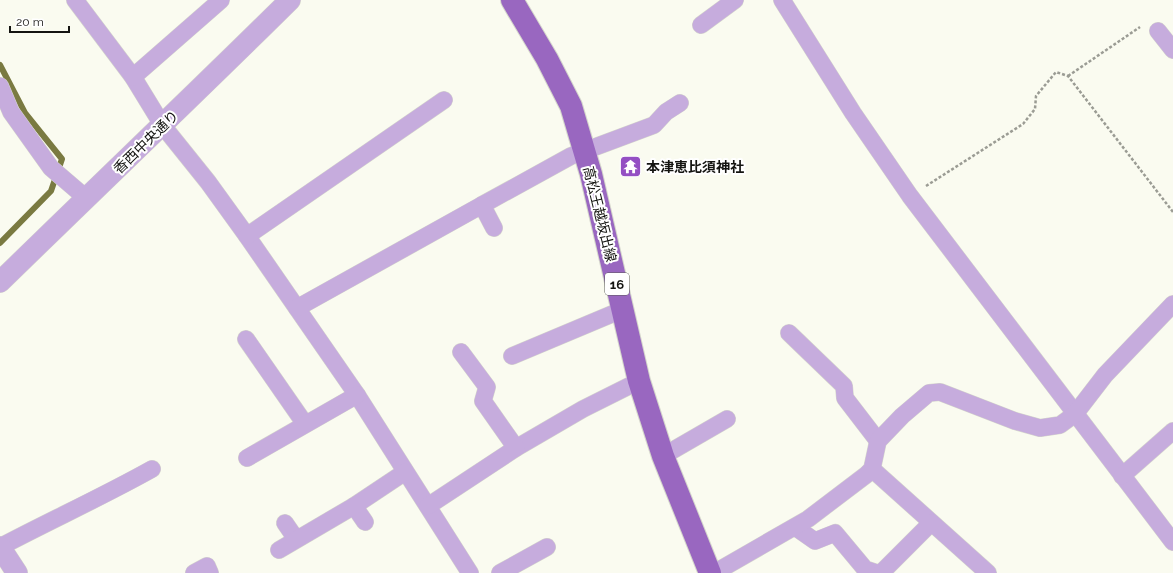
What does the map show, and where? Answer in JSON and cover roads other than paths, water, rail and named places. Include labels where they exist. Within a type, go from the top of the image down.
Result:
[{"type":"main road","name":"高松王越坂出線","points":[[512,0],[547,59],[571,106],[591,174],[624,309],[639,381],[663,456],[710,573]]},
{"type":"street","points":[[76,0],[133,78],[163,126],[208,182],[357,394],[470,573]]},
{"type":"street","name":"香西中央通り","points":[[0,282],[86,198],[163,126],[290,0]]},
{"type":"street","points":[[701,25],[735,0]]},
{"type":"street","points":[[782,0],[853,113],[910,196],[1173,542]]},
{"type":"street","points":[[133,78],[210,4]]},
{"type":"street","points":[[1158,31],[1173,50]]},
{"type":"street","points":[[0,86],[11,112],[58,174],[86,198]]},
{"type":"street","points":[[247,236],[444,100]]},
{"type":"street","points":[[296,308],[571,156],[654,125],[666,112],[680,103]]},
{"type":"street","points":[[482,205],[494,228]]},
{"type":"street","points":[[714,573],[822,510],[872,469],[878,441],[902,416],[929,393],[940,392],[1015,421],[1040,428],[1060,425],[1076,414],[1105,375],[1173,304]]},
{"type":"street","points":[[512,356],[624,309]]},
{"type":"street","points":[[789,333],[844,386],[845,398],[878,441]]},
{"type":"street","points":[[246,339],[305,424]]},
{"type":"street","points":[[461,352],[487,387],[483,401],[516,448]]},
{"type":"street","points":[[428,506],[516,448],[583,409],[639,381]]},
{"type":"street","points":[[247,458],[357,394]]},
{"type":"street","points":[[663,456],[727,419]]},
{"type":"street","points":[[1122,476],[1173,431]]},
{"type":"street","points":[[17,573],[0,547],[57,517],[101,498],[152,469]]},
{"type":"street","points":[[872,469],[988,573]]},
{"type":"street","points":[[279,550],[354,506],[405,472]]},
{"type":"street","points":[[354,506],[365,522]]},
{"type":"street","points":[[285,523],[296,539]]},
{"type":"street","points":[[881,573],[931,523]]},
{"type":"street","points":[[795,527],[815,541],[835,533],[866,569],[876,573]]},
{"type":"street","points":[[500,573],[547,547]]},
{"type":"street","points":[[194,573],[207,566],[210,573]]},
{"type":"waterway","points":[[0,65],[25,113],[62,159],[51,191],[0,243]]},
{"type":"place","name":"本津恵比須神社","points":[[630,167]]}]
